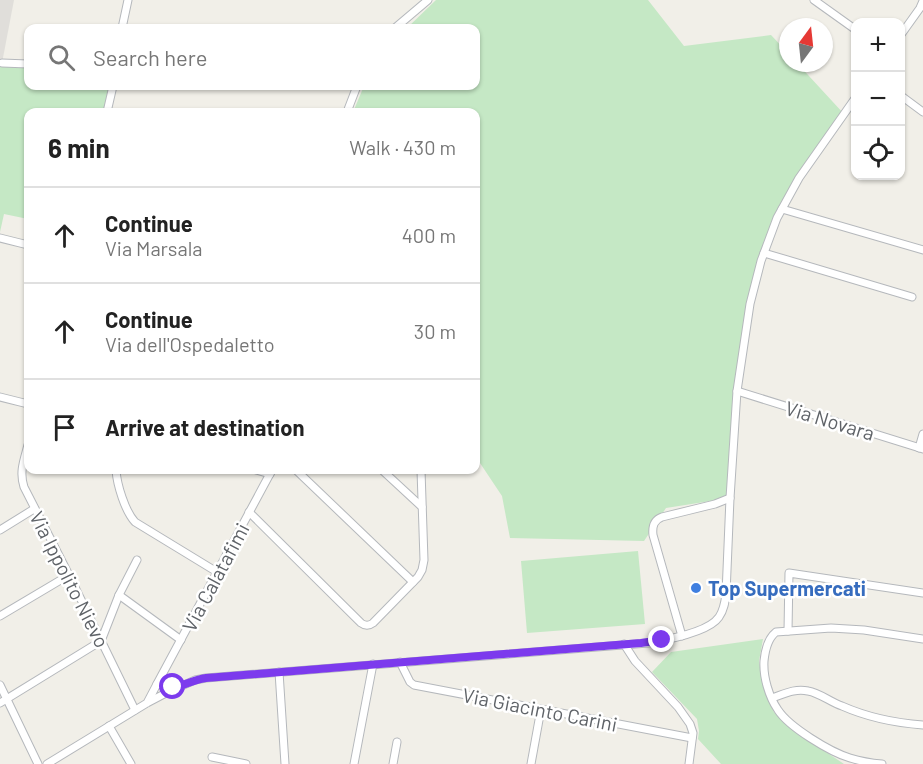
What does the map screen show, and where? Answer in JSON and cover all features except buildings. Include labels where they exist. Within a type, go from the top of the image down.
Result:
[{"type":"street","points":[[124,24],[128,0]]},
{"type":"street","points":[[400,24],[428,0]]},
{"type":"street","points":[[814,0],[851,27]]},
{"type":"street","points":[[905,29],[923,1]]},
{"type":"street","points":[[2,63],[24,64]]},
{"type":"street","points":[[108,108],[112,90]]},
{"type":"street","points":[[348,108],[355,90]]},
{"type":"street","points":[[905,98],[923,111]]},
{"type":"street","points":[[47,764],[166,689],[201,678],[648,643],[682,636],[713,623],[720,616],[726,594],[737,391],[750,304],[764,253],[782,209],[799,178],[851,103]]},
{"type":"street","points":[[782,209],[923,250]]},
{"type":"street","points":[[0,238],[24,244]]},
{"type":"street","points":[[764,253],[912,297]]},
{"type":"street","name":"Via Novara","points":[[737,391],[921,449]]},
{"type":"street","points":[[0,397],[24,403]]},
{"type":"street","points":[[921,449],[923,434]]},
{"type":"street","name":"Via Ippolito Nievo","points":[[24,458],[21,476],[25,490],[135,710]]},
{"type":"street","points":[[116,474],[127,509],[133,520],[217,572]]},
{"type":"street","name":"Via Calatafimi","points":[[147,703],[270,474]]},
{"type":"street","points":[[300,474],[413,582]]},
{"type":"street","points":[[386,474],[422,507]]},
{"type":"street","points":[[249,512],[362,624],[372,624],[413,582],[423,565],[421,474]]},
{"type":"street","points":[[682,636],[653,535],[654,524],[662,517],[730,498]]},
{"type":"street","points":[[0,530],[34,509]]},
{"type":"street","points":[[3,701],[101,641],[119,595],[137,560]]},
{"type":"street","points":[[788,631],[789,573],[923,593]]},
{"type":"street","points":[[0,616],[69,575]]},
{"type":"street","points":[[119,595],[181,640]]},
{"type":"street","points":[[882,764],[850,758],[814,740],[786,719],[776,708],[764,667],[770,637],[776,632],[831,628],[864,630],[923,639]]},
{"type":"street","points":[[624,645],[637,664],[688,720],[693,738],[688,764]]},
{"type":"street","name":"Via Giacinto Carini","points":[[400,662],[413,685],[693,738]]},
{"type":"street","points":[[354,764],[373,664]]},
{"type":"street","points":[[279,672],[285,764]]},
{"type":"street","points":[[157,684],[166,689]]},
{"type":"street","points":[[0,685],[3,701],[38,764]]},
{"type":"street","points":[[772,698],[792,691],[808,691],[863,714],[885,720],[923,725]]},
{"type":"street","points":[[531,764],[541,709]]},
{"type":"street","points":[[109,726],[130,764]]},
{"type":"street","points":[[393,764],[397,742]]},
{"type":"street","points":[[212,757],[246,764]]},
{"type":"shaded area","points":[[0,0],[14,0],[2,63],[0,62]]},
{"type":"green space","points":[[436,0],[648,0],[684,46],[771,35],[779,43],[779,72],[805,72],[844,114],[782,209],[761,261],[742,353],[730,498],[666,508],[644,541],[510,538],[502,496],[480,463],[480,108],[355,108],[362,90],[480,90],[480,24],[411,24]]},
{"type":"green space","points":[[0,62],[24,64],[24,90],[111,90],[108,108],[24,108],[24,218],[4,214],[0,232]]},
{"type":"green space","points":[[638,551],[645,624],[527,633],[521,561]]},
{"type":"green space","points":[[763,639],[759,661],[765,692],[774,712],[786,725],[844,764],[721,764],[698,739],[697,719],[652,672],[671,652]]},
{"type":"place","name":"Top Supermercati","points":[[696,588]]},
{"type":"route","points":[[173,687],[206,678],[662,640]]}]
